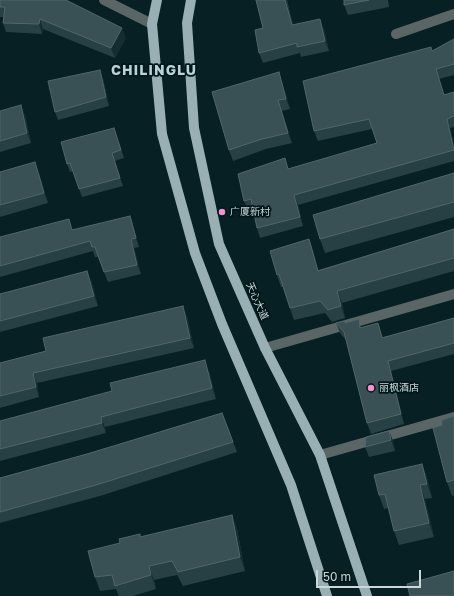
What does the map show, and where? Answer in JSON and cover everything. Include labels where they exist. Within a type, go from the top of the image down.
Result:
[{"type":"main road","points":[[157,0],[152,24],[162,134],[195,253],[222,324],[291,486],[327,596]]},
{"type":"main road","name":"天心大道","points":[[191,0],[187,23],[196,136],[219,244],[265,348],[320,455],[367,596]]},
{"type":"street","points":[[104,0],[152,24]]},
{"type":"street","points":[[396,34],[454,14]]},
{"type":"street","points":[[265,348],[454,294]]},
{"type":"street","points":[[320,455],[454,417]]},
{"type":"building","points":[[0,0],[66,0],[122,28],[111,48],[40,19],[39,24],[3,23],[5,7],[0,7]]},
{"type":"building","points":[[256,0],[285,0],[292,25],[320,19],[325,41],[297,47],[297,43],[259,53],[255,30],[263,28]]},
{"type":"building","points":[[344,0],[369,0],[344,5]]},
{"type":"building","points":[[454,39],[454,64],[436,69],[444,95],[454,92],[454,116],[447,119],[454,150],[294,195],[300,217],[257,228],[251,199],[244,201],[238,174],[285,158],[288,169],[377,143],[369,119],[314,131],[303,81],[431,47],[432,51]]},
{"type":"building","points":[[100,70],[106,97],[55,112],[48,81]]},
{"type":"building","points":[[279,72],[286,99],[278,100],[288,133],[262,139],[229,150],[212,92]]},
{"type":"building","points":[[21,105],[27,133],[0,141],[0,111]]},
{"type":"building","points":[[114,128],[121,150],[112,153],[120,178],[79,189],[70,163],[67,164],[61,142]]},
{"type":"building","points":[[35,162],[44,193],[0,205],[0,172]]},
{"type":"building","points":[[454,173],[454,202],[320,239],[313,215]]},
{"type":"building","points":[[130,216],[136,238],[131,239],[137,265],[104,272],[95,247],[92,247],[90,241],[0,266],[0,237],[69,219],[72,230]]},
{"type":"building","points":[[454,229],[454,258],[337,291],[341,306],[328,310],[320,301],[290,308],[279,274],[277,275],[270,251],[309,239],[318,271]]},
{"type":"building","points":[[87,271],[94,296],[0,321],[0,294]]},
{"type":"building","points":[[183,306],[190,338],[33,373],[36,387],[0,396],[0,363],[46,351],[43,338]]},
{"type":"building","points":[[454,318],[454,343],[388,361],[401,414],[367,423],[344,332],[336,323],[345,321],[345,323],[359,319],[360,328],[378,323],[382,338]]},
{"type":"building","points":[[205,360],[212,388],[101,417],[102,423],[0,449],[0,421],[112,391],[110,383]]},
{"type":"building","points":[[222,413],[233,442],[96,485],[0,512],[0,478],[87,454]]},
{"type":"building","points":[[454,416],[454,480],[447,482],[433,428],[442,425],[442,420]]},
{"type":"building","points":[[389,431],[391,440],[365,447],[366,437]]},
{"type":"building","points":[[422,464],[427,484],[420,485],[429,523],[394,531],[385,494],[379,495],[374,475]]},
{"type":"building","points":[[232,515],[240,557],[178,572],[172,561],[149,566],[151,575],[115,586],[112,575],[95,577],[88,551],[120,543],[119,539],[140,534],[140,537]]},
{"type":"building","points":[[454,571],[454,596],[410,596],[407,584]]},
{"type":"place","name":"广厦新村","points":[[222,212]]},
{"type":"place","name":"丽枫酒店","points":[[371,388]]},
{"type":"district","name":"CHILINGLU","points":[[154,71]]}]
